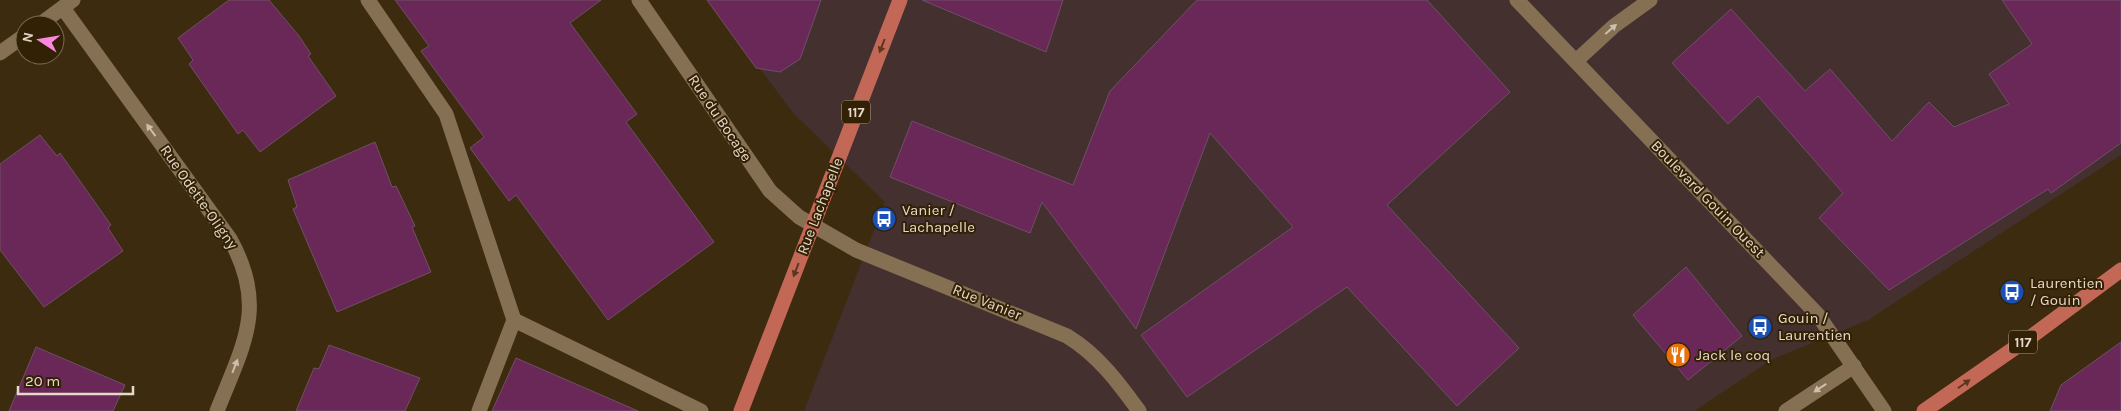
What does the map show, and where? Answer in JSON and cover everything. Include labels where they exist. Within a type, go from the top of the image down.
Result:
[{"type":"main road","name":"Rue Lachapelle","points":[[741,411],[900,0]]},
{"type":"main road","name":"117","points":[[1924,411],[2032,336],[2121,270]]},
{"type":"street","points":[[368,0],[446,114],[514,320],[479,411]]},
{"type":"street","name":"Rue du Bocage","points":[[639,0],[770,191],[799,217],[813,224]]},
{"type":"street","points":[[1576,61],[1614,26],[1650,0]]},
{"type":"street","name":"Boulevard Gouin Ouest","points":[[1524,2],[1576,61],[1818,316],[1884,411]]},
{"type":"street","points":[[53,15],[68,4]]},
{"type":"street","name":"Rue Odette-Oligny","points":[[68,4],[230,239],[239,256],[250,295],[250,312],[241,350],[217,411]]},
{"type":"street","points":[[0,53],[15,42]]},
{"type":"street","name":"Rue Vanier","points":[[813,224],[856,250],[1067,336],[1084,346],[1096,357],[1139,411]]},
{"type":"street","points":[[514,320],[701,411]]},
{"type":"street","points":[[1786,411],[1854,366]]},
{"type":"shaded area","points":[[708,0],[2121,0],[2121,155],[1868,320],[1771,360],[1694,411],[804,411],[885,202],[794,114]]},
{"type":"building","points":[[229,0],[269,0],[299,36],[311,54],[308,56],[336,96],[260,152],[243,130],[238,134],[189,64],[193,60],[178,38]]},
{"type":"building","points":[[395,0],[601,0],[570,23],[637,114],[626,122],[714,242],[608,320],[516,195],[509,201],[470,148],[484,137],[421,51],[429,46]]},
{"type":"building","points":[[707,0],[821,0],[800,59],[780,72],[756,68]]},
{"type":"building","points":[[922,0],[1063,0],[1046,52]]},
{"type":"building","points":[[1197,0],[1427,0],[1510,92],[1387,205],[1519,348],[1457,406],[1347,287],[1187,397],[1141,335],[1293,227],[1210,133],[1136,329],[1042,202],[1030,233],[890,177],[912,121],[1073,185],[1110,91]]},
{"type":"building","points":[[2002,0],[2121,0],[2121,143],[2051,193],[2048,189],[1889,290],[1819,218],[1843,193],[1758,96],[1728,124],[1672,63],[1731,9],[1805,91],[1830,69],[1892,141],[1929,102],[1954,127],[2009,104],[1989,74],[2032,44]]},
{"type":"building","points":[[40,135],[57,156],[60,153],[111,225],[108,228],[123,251],[44,307],[0,250],[0,164]]},
{"type":"building","points":[[375,142],[392,187],[396,186],[415,226],[412,227],[431,272],[337,312],[293,209],[297,207],[288,180]]},
{"type":"building","points":[[1686,267],[1742,336],[1688,380],[1633,315]]},
{"type":"building","points":[[2121,342],[2121,411],[2050,411],[2061,385]]},
{"type":"building","points":[[329,345],[420,378],[405,411],[296,411],[314,368],[319,369]]},
{"type":"building","points":[[36,347],[125,385],[113,411],[9,411]]},
{"type":"building","points":[[516,358],[638,411],[492,411]]},
{"type":"place","name":"Vanier / Lachapelle","points":[[884,219]]},
{"type":"place","name":"Laurentien / Gouin","points":[[2012,292]]},
{"type":"place","name":"Gouin / Laurentien","points":[[1760,327]]},
{"type":"place","name":"Jack le coq","points":[[1678,355]]}]
